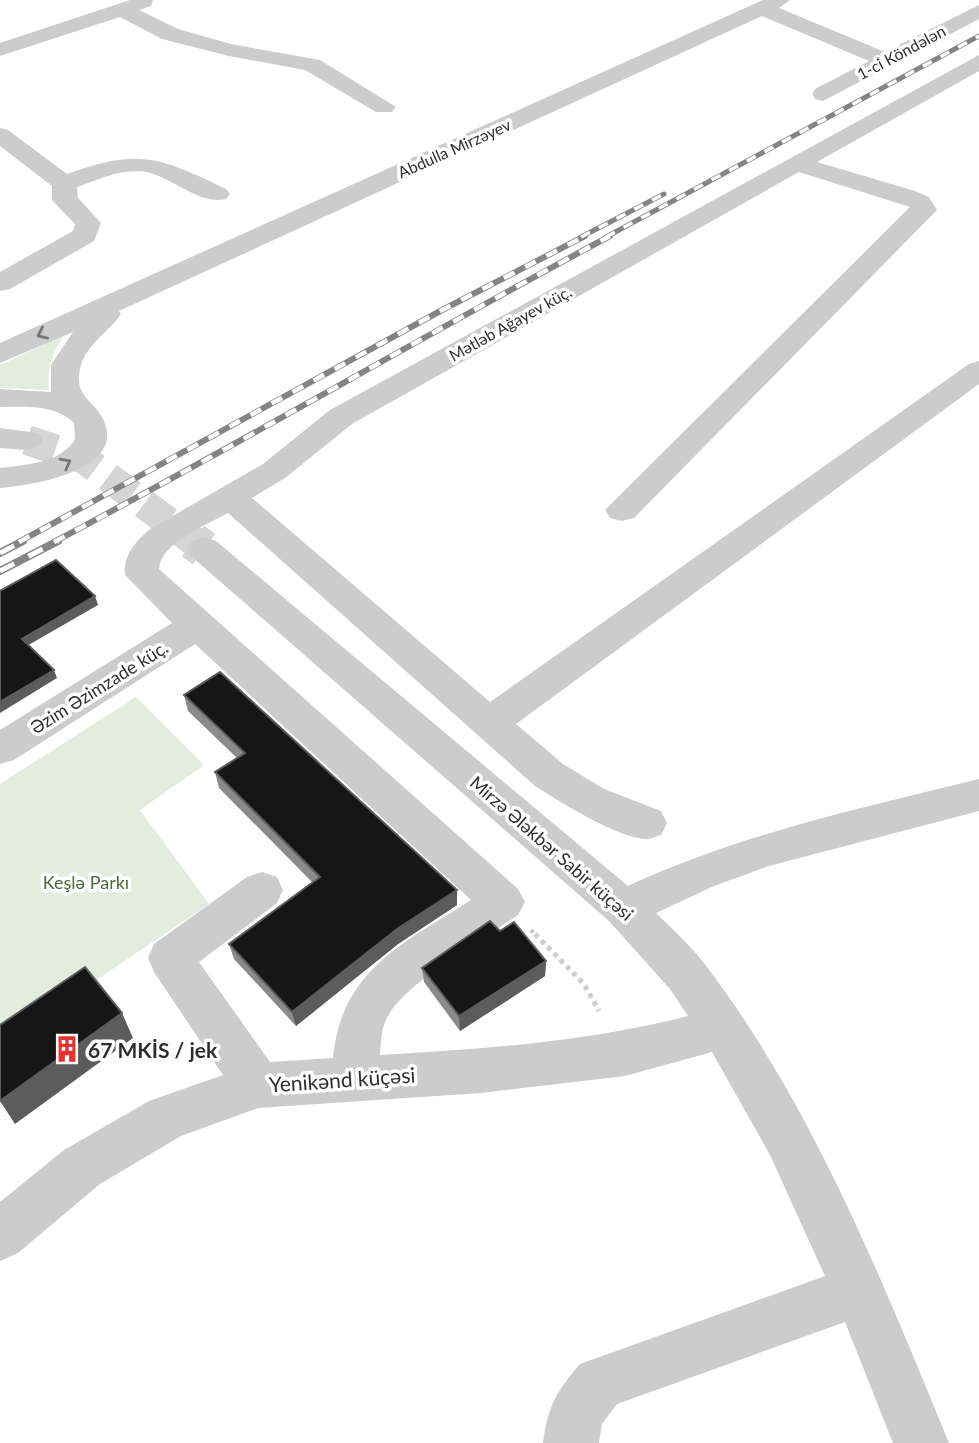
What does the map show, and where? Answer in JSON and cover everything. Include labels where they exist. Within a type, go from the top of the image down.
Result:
[{"type":"street","points":[[0,50],[149,0]]},
{"type":"street","points":[[771,5],[886,60]]},
{"type":"street","name":"Abdulla Mirzəyev","points":[[0,354],[771,5]]},
{"type":"street","points":[[120,9],[170,34],[229,50],[312,65],[384,107]]},
{"type":"street","name":"1-ci Köndələn","points":[[822,94],[979,11]]},
{"type":"street","name":"Mətləb Ağayev küç.","points":[[503,902],[142,575],[140,564],[148,548],[274,471],[341,417],[979,62]]},
{"type":"street","points":[[0,135],[64,183],[65,200],[88,223],[85,235],[0,283]]},
{"type":"street","points":[[64,183],[138,163],[159,168],[217,194]]},
{"type":"street","points":[[622,510],[924,210],[920,202],[906,196],[799,164]]},
{"type":"street","points":[[0,478],[36,474],[57,468],[79,455],[90,436],[91,426],[88,419],[74,406],[65,389],[64,377],[70,353],[84,335],[127,296]]},
{"type":"street","points":[[489,723],[979,370]]},
{"type":"street","points":[[0,398],[37,398],[74,406]]},
{"type":"street","points":[[231,498],[559,782],[590,802],[646,823]]},
{"type":"street","name":"Mirzə Ələkbər Sabir küçəsi","points":[[204,549],[624,908],[686,975],[723,1028],[787,1138],[859,1291],[921,1443]]},
{"type":"street","name":"Əzim Əzimzade küç.","points":[[0,749],[198,624]]},
{"type":"street","points":[[624,908],[699,873],[766,849],[979,796]]},
{"type":"street","points":[[258,1085],[170,958],[262,890]]},
{"type":"street","points":[[355,1077],[359,1036],[368,1007],[383,989],[391,980],[503,902]]},
{"type":"street","name":"Yenikənd küçəsi","points":[[0,1235],[82,1167],[154,1125],[258,1085],[481,1071],[625,1054],[723,1028]]},
{"type":"street","points":[[571,1443],[575,1413],[599,1383],[859,1291]]},
{"type":"path","points":[[503,902],[584,984],[625,1054]]},
{"type":"green space","points":[[64,335],[51,361],[49,390],[0,388],[0,365]]},
{"type":"green space","name":"Keşlə Parkı","points":[[136,697],[204,765],[140,810],[209,904],[0,1045],[0,784]]},
{"type":"building","points":[[56,560],[95,596],[22,639],[54,670],[0,702],[0,591]]},
{"type":"building","points":[[220,672],[457,890],[397,929],[292,1012],[229,944],[320,877],[215,772],[245,753],[184,695]]},
{"type":"building","points":[[490,921],[500,931],[514,922],[546,961],[459,1016],[422,968]]},
{"type":"building","points":[[85,967],[122,1013],[0,1101],[0,1025]]},
{"type":"tunnel","points":[[27,440],[84,459],[195,542]]},
{"type":"tunnel","points":[[193,541],[204,549]]},
{"type":"railway","points":[[606,237],[979,36]]},
{"type":"railway","points":[[581,237],[664,194]]},
{"type":"railway","points":[[19,542],[444,309],[585,236]]},
{"type":"railway","points":[[54,542],[610,236]]},
{"type":"railway","points":[[0,553],[23,541]]},
{"type":"railway","points":[[0,571],[58,541]]},
{"type":"place","name":"67 MKİS / jek","points":[[67,1049]]}]
